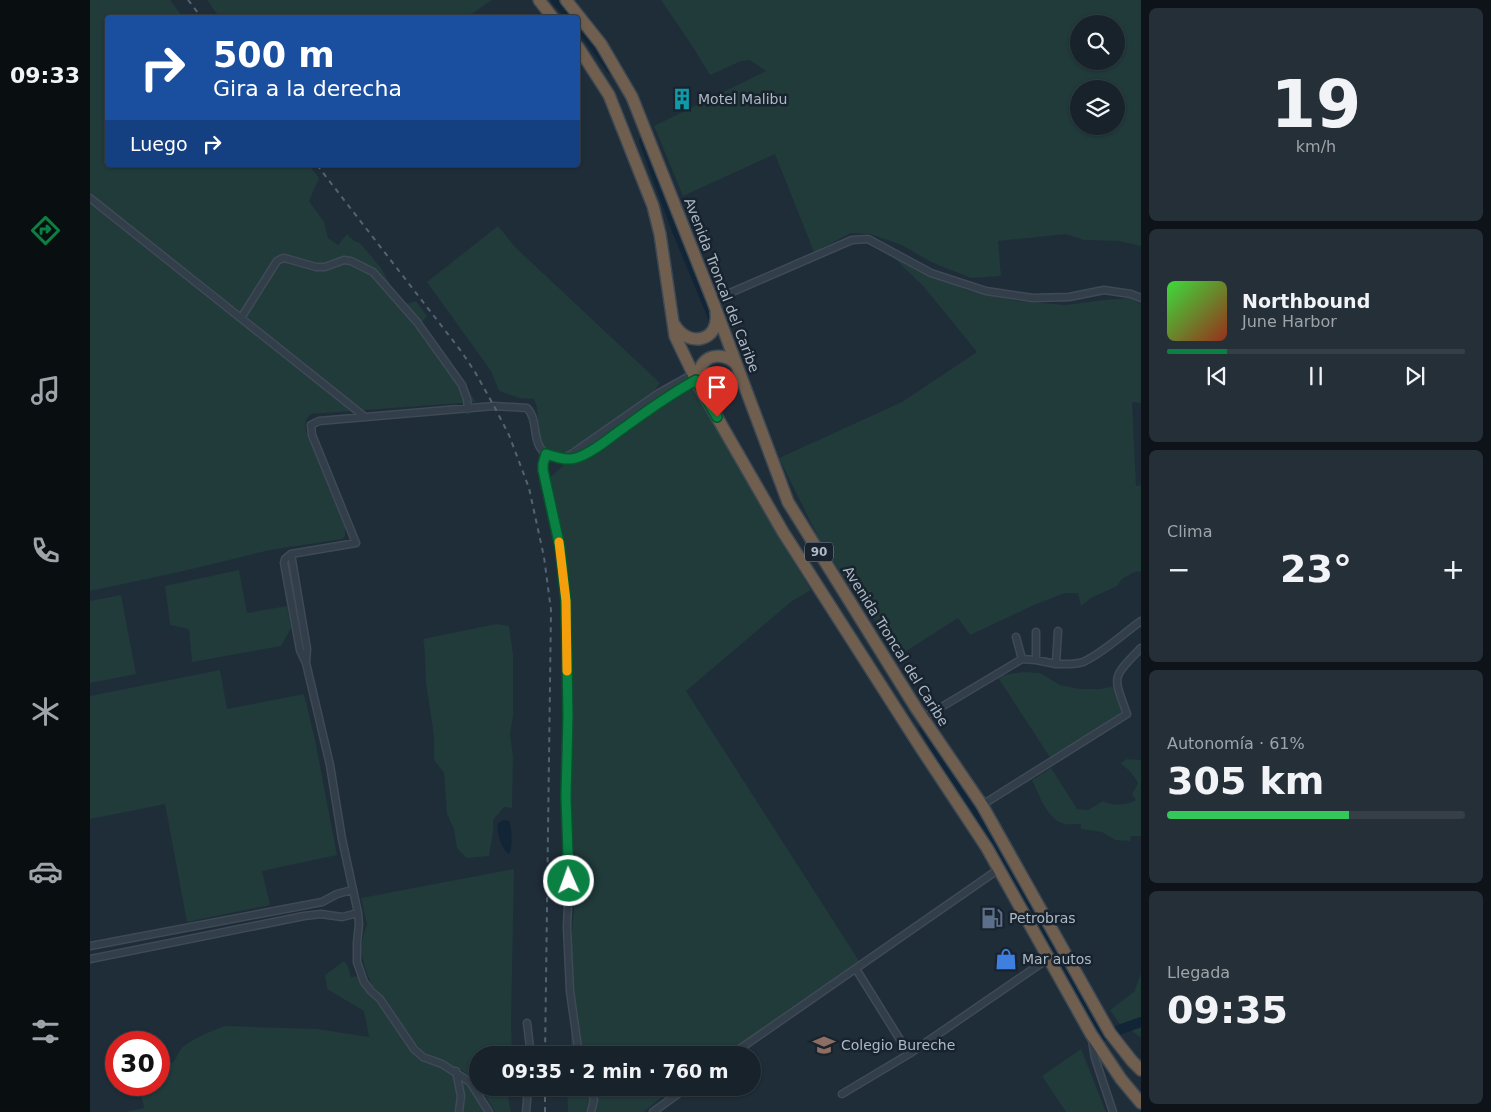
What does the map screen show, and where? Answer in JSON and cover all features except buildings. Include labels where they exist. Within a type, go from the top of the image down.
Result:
[{"type":"highway","points":[[539,0],[551,15]]},
{"type":"highway","name":"Avenida Troncal del Caribe","points":[[566,0],[578,15]]},
{"type":"highway","name":"Avenida Troncal del Caribe","points":[[580,18],[601,44],[632,97],[712,299],[788,502],[923,718],[982,805],[1110,1032],[1141,1070]]},
{"type":"highway","name":"90","points":[[580,50],[609,95],[653,206],[660,234],[675,336],[696,380],[783,532],[987,848],[1091,1034],[1121,1080],[1141,1102]]},
{"type":"highway","points":[[672,320],[682,335],[690,339],[708,336],[714,329],[717,320],[712,299]]},
{"type":"highway","points":[[696,380],[706,360],[711,358],[722,356],[736,364]]},
{"type":"street","points":[[90,198],[365,417]]},
{"type":"street","points":[[712,299],[716,299],[852,240],[868,239],[931,273],[986,291],[1033,298],[1069,297],[1104,290],[1131,294],[1141,298]]},
{"type":"street","points":[[241,318],[277,261],[283,258],[316,267],[325,267],[344,260],[351,261],[374,272],[417,322],[462,385],[468,409]]},
{"type":"street","points":[[489,1112],[470,1082],[456,1071],[423,1057],[414,1049],[380,999],[364,982],[357,962],[358,914],[330,765],[306,663],[307,649],[291,554],[356,543],[312,434],[311,426],[319,420],[494,406],[527,408],[533,416],[540,448],[546,454],[564,458],[659,393],[696,380]]},
{"type":"street","points":[[546,454],[543,470],[560,547],[566,601],[568,716],[566,797],[569,881],[567,927],[570,991],[578,1046]]},
{"type":"street","points":[[923,718],[1022,659],[1056,664],[1083,662],[1104,649],[1141,621]]},
{"type":"street","points":[[1056,664],[1058,631]]},
{"type":"street","points":[[1036,632],[1036,660]]},
{"type":"street","points":[[1016,637],[1022,659]]},
{"type":"street","points":[[982,805],[1127,714],[1117,685],[1118,674],[1141,648]]},
{"type":"street","points":[[744,1046],[999,869]]},
{"type":"street","points":[[90,946],[322,902],[337,894],[352,890]]},
{"type":"street","points":[[90,959],[304,916],[322,914],[342,917],[358,914]]},
{"type":"street","points":[[842,1094],[909,1054],[1048,958]]},
{"type":"street","points":[[856,969],[909,1054]]},
{"type":"street","points":[[527,1023],[530,1046]]},
{"type":"street","points":[[1091,1034],[1095,1058],[1114,1112]]},
{"type":"street","points":[[456,1071],[461,1096],[459,1112]]},
{"type":"street","points":[[527,1111],[528,1096]]},
{"type":"street","points":[[591,1112],[593,1096]]},
{"type":"street","points":[[653,1112],[675,1096]]},
{"type":"green space","points":[[90,0],[170,0],[181,15],[105,15],[105,167],[311,167],[319,178],[309,201],[324,222],[328,238],[338,245],[347,234],[354,241],[360,243],[381,268],[391,286],[406,304],[416,301],[427,316],[422,322],[476,402],[311,414],[309,416],[306,421],[306,431],[345,527],[345,536],[342,539],[270,550],[90,591]]},
{"type":"green space","points":[[207,0],[492,0],[470,15],[218,15]]},
{"type":"green space","points":[[661,0],[1141,0],[1141,246],[1119,241],[1084,240],[1066,234],[998,241],[1001,276],[971,278],[931,262],[902,245],[870,234],[851,233],[814,252],[775,154],[683,196],[654,126],[766,71],[750,60],[741,61],[710,75]]},
{"type":"green space","points":[[498,226],[515,247],[660,383],[653,393],[609,423],[594,436],[561,454],[552,453],[545,449],[539,437],[537,408],[534,399],[520,398],[499,391],[491,371],[427,282]]},
{"type":"green space","points":[[889,253],[966,290],[1017,301],[1066,305],[1130,298],[1141,304],[1141,403],[1132,402],[1136,486],[1141,485],[1141,572],[1132,573],[1122,579],[1117,586],[1091,598],[1081,606],[1078,593],[1065,593],[1034,605],[970,635],[958,618],[900,655],[853,591],[820,541],[779,458],[902,402],[977,352],[924,287]]},
{"type":"green space","points":[[693,386],[772,526],[811,590],[792,601],[686,691],[859,961],[855,967],[738,1046],[571,1046],[571,945],[575,896],[575,860],[572,823],[569,820],[571,750],[570,624],[568,579],[548,479],[572,458],[650,403]]},
{"type":"green space","points":[[239,570],[247,613],[287,606],[291,628],[281,646],[192,662],[189,629],[170,625],[165,586]]},
{"type":"green space","points":[[121,595],[136,674],[90,683],[90,601]]},
{"type":"green space","points":[[496,624],[509,626],[513,654],[513,716],[510,734],[513,757],[512,808],[504,807],[493,820],[489,856],[467,858],[457,848],[454,829],[447,814],[444,773],[434,760],[433,731],[426,682],[423,639]]},
{"type":"green space","points":[[220,670],[227,709],[304,694],[315,740],[337,855],[262,871],[270,905],[187,922],[165,804],[90,819],[90,696]]},
{"type":"green space","points":[[1023,672],[1040,673],[1060,685],[1081,689],[1100,689],[1114,686],[1126,717],[1098,737],[1067,752],[1053,762],[997,676]]},
{"type":"green space","points":[[1127,759],[1141,760],[1141,836],[1131,836],[1130,841],[1115,840],[1102,832],[1081,829],[1081,824],[1059,822],[1044,806],[1032,780],[1051,768],[1077,809],[1088,810],[1103,801],[1116,805],[1124,804],[1136,800],[1132,794],[1138,783],[1131,772],[1120,763]]},
{"type":"green space","points":[[514,869],[512,1046],[469,1046],[469,1076],[422,1051],[387,1001],[371,984],[364,965],[361,948],[367,925],[361,898]]},
{"type":"green space","points":[[344,961],[348,966],[351,977],[357,976],[365,988],[378,1000],[405,1043],[417,1057],[452,1072],[455,1076],[458,1092],[455,1112],[126,1112],[144,1108],[141,1096],[170,1096],[170,1065],[183,1047],[208,1032],[225,1026],[317,1029],[369,1037],[364,1011],[327,989],[325,975]]},
{"type":"green space","points":[[1141,973],[1141,1038],[1121,1026],[1110,1010],[1134,992]]},
{"type":"green space","points":[[1081,1049],[1106,1112],[1066,1112],[1042,1076]]},
{"type":"green space","points":[[464,1081],[469,1088],[469,1096],[474,1096],[485,1112],[461,1112],[461,1083]]},
{"type":"green space","points":[[486,1096],[508,1096],[511,1112],[495,1112]]},
{"type":"green space","points":[[567,1096],[663,1096],[644,1112],[568,1112]]},
{"type":"water","points":[[503,820],[509,821],[511,829],[512,843],[509,854],[501,844],[498,835],[498,823]]},
{"type":"waterway","points":[[556,0],[569,15]]},
{"type":"waterway","points":[[580,26],[611,69]]},
{"type":"waterway","points":[[644,141],[676,228],[714,320]]},
{"type":"waterway","points":[[924,728],[1102,1036],[1105,1035]]},
{"type":"waterway","points":[[1116,1031],[1141,1022]]},
{"type":"railway","points":[[188,0],[200,15]]},
{"type":"railway","points":[[319,167],[461,351],[475,372],[509,435],[529,488],[544,557],[551,610],[545,1046]]},
{"type":"railway","points":[[545,1096],[545,1112]]},
{"type":"slow traffic","points":[[559,542],[566,601],[567,671]]},
{"type":"place","name":"Motel Malibu","points":[[682,99]]},
{"type":"place","name":"Petrobras","points":[[992,918]]},
{"type":"place","name":"Mar autos","points":[[1006,959]]},
{"type":"place","name":"Colegio Bureche","points":[[824,1045]]},
{"type":"route","points":[[569,881],[566,797],[568,716],[566,601],[560,547],[543,470],[544,459],[546,454],[559,458],[574,459],[579,457],[664,399],[696,380],[717,417]]}]
